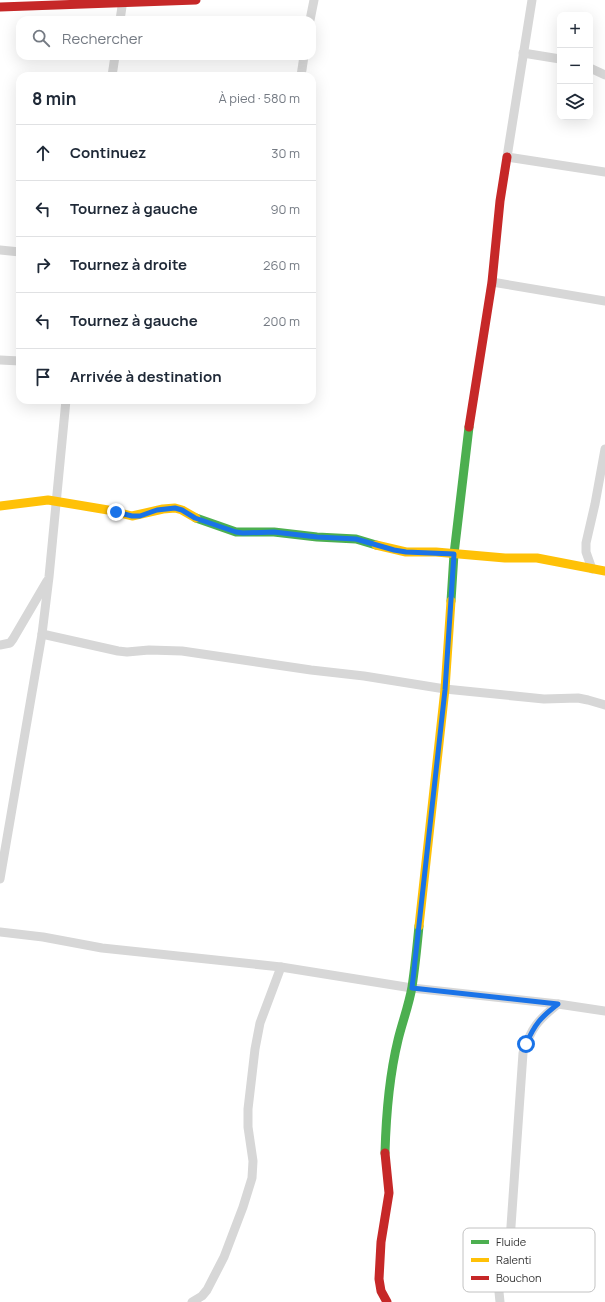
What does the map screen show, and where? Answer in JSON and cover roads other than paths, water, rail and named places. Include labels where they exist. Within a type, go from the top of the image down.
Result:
[{"type":"main road","points":[[0,7],[123,1],[196,0]]},
{"type":"main road","points":[[388,1302],[381,1291],[379,1279],[381,1242],[389,1193],[385,1154],[386,1125],[393,1064],[398,1039],[404,1022],[412,988],[445,690],[454,554],[471,412],[492,282],[500,201],[507,157]]},
{"type":"main road","points":[[0,506],[48,500],[108,510],[132,516],[140,516],[163,509],[175,508],[182,510],[195,518],[236,532],[274,532],[317,537],[356,539],[400,551],[490,558],[544,559],[605,571]]},
{"type":"street","points":[[311,16],[314,0]]},
{"type":"street","points":[[532,0],[507,157],[605,172]]},
{"type":"street","points":[[121,16],[123,1]]},
{"type":"street","points":[[524,53],[557,58]]},
{"type":"street","points":[[113,72],[114,60]]},
{"type":"street","points":[[302,72],[303,60]]},
{"type":"street","points":[[593,70],[605,76]]},
{"type":"street","points":[[0,250],[16,252]]},
{"type":"street","points":[[492,282],[605,301]]},
{"type":"street","points":[[0,360],[16,361]]},
{"type":"street","points":[[0,879],[42,634],[66,404]]},
{"type":"street","points":[[592,569],[586,552],[586,543],[605,449]]},
{"type":"street","points":[[0,645],[10,643],[14,639],[49,577]]},
{"type":"street","points":[[42,634],[118,651],[182,651],[318,671],[364,676],[445,690],[544,699],[578,698],[605,705]]},
{"type":"street","points":[[0,932],[43,937],[102,948],[147,954],[198,957],[281,966],[412,988],[558,1004],[605,1011]]},
{"type":"street","points":[[192,1302],[202,1296],[207,1290],[224,1257],[244,1207],[252,1178],[253,1161],[248,1127],[248,1109],[256,1043],[260,1023],[281,966]]},
{"type":"street","points":[[511,1228],[524,1053],[526,1044],[535,1025],[558,1004]]},
{"type":"street","points":[[499,1292],[500,1302]]}]
